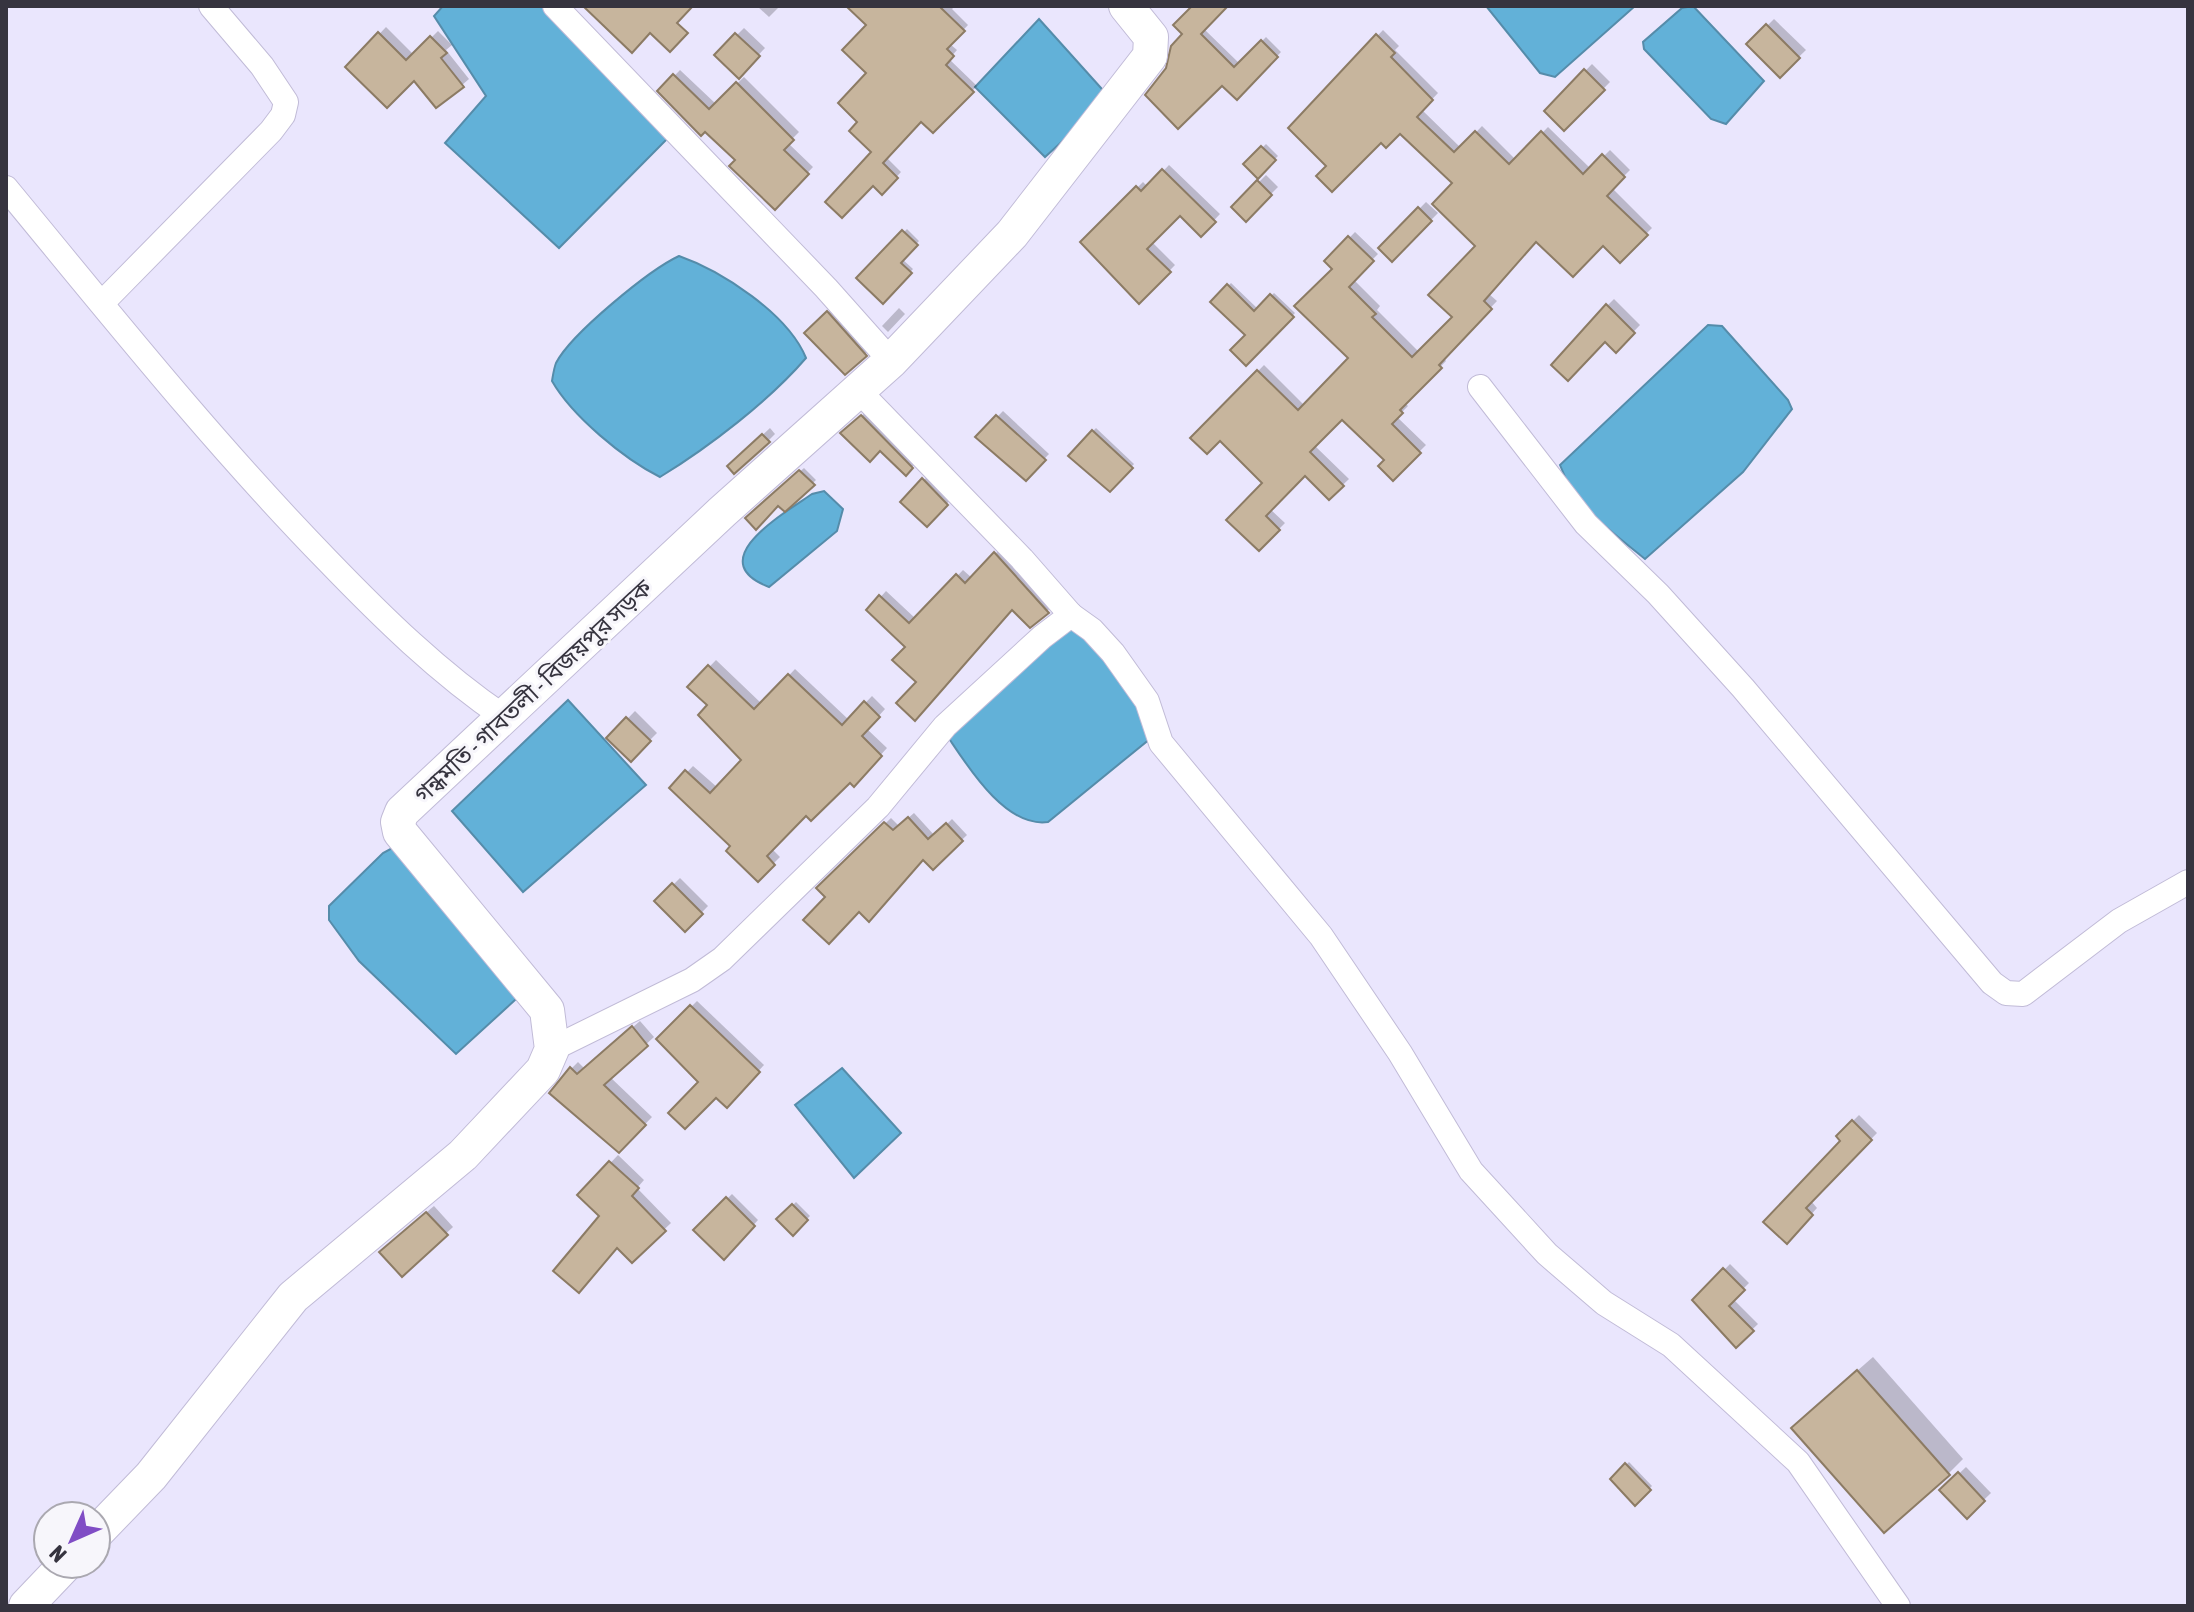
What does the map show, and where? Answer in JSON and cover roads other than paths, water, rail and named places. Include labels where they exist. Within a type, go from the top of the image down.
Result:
[{"type":"main road","name":"গন্ধমতি - গাবতলী - বিজয়পুর সড়ক","points":[[552,1049],[547,1010],[400,832],[398,822],[402,812],[722,512],[790,455],[891,361],[1012,234],[1150,56],[1151,37],[1126,6]]},
{"type":"main road","points":[[112,1516],[151,1476],[293,1297],[463,1155],[543,1070],[552,1049]]},
{"type":"main road","points":[[26,1606],[51,1580]]},
{"type":"street","points":[[102,303],[283,115],[286,102],[211,6]]},
{"type":"street","points":[[555,6],[826,288],[891,361]]},
{"type":"street","points":[[6,188],[272,504],[374,608],[446,674],[504,717]]},
{"type":"street","points":[[1480,387],[1586,524],[1658,594],[1743,688],[1992,983],[2006,993],[2023,994],[2119,921],[2188,882]]},
{"type":"street","points":[[858,390],[1001,536],[1071,615],[1092,630],[1113,653],[1147,701],[1165,749],[1321,936],[1400,1053],[1471,1171],[1547,1254],[1604,1303],[1671,1345],[1798,1462],[1898,1606]]},
{"type":"street","points":[[552,1049],[692,980],[722,959],[878,807],[945,726],[1042,637],[1071,615]]},
{"type":"water","points":[[443,6],[547,6],[669,137],[559,248],[445,143],[486,96],[434,16]]},
{"type":"water","points":[[1486,6],[1635,6],[1555,77],[1540,73]]},
{"type":"water","points":[[1693,6],[1764,81],[1726,124],[1711,119],[1644,49],[1643,42],[1682,8]]},
{"type":"water","points":[[1039,19],[1110,98],[1045,157],[975,87]]},
{"type":"water","points":[[679,256],[714,272],[752,296],[785,326],[806,358],[738,422],[660,477],[631,459],[585,422],[552,381],[556,363],[577,336],[631,288]]},
{"type":"water","points":[[1708,325],[1722,326],[1788,400],[1792,409],[1743,472],[1645,559],[1585,506],[1560,465]]},
{"type":"water","points":[[824,491],[843,509],[837,531],[769,587],[750,576],[743,564],[745,551],[754,538],[812,494]]},
{"type":"water","points":[[1072,623],[1143,703],[1151,738],[1048,822],[1033,821],[1004,807],[979,781],[950,740],[953,719]]},
{"type":"water","points":[[568,700],[646,785],[523,892],[452,811]]},
{"type":"water","points":[[396,846],[526,990],[456,1054],[359,961],[329,920],[329,906],[383,853]]},
{"type":"water","points":[[842,1068],[901,1133],[854,1178],[795,1105]]}]
